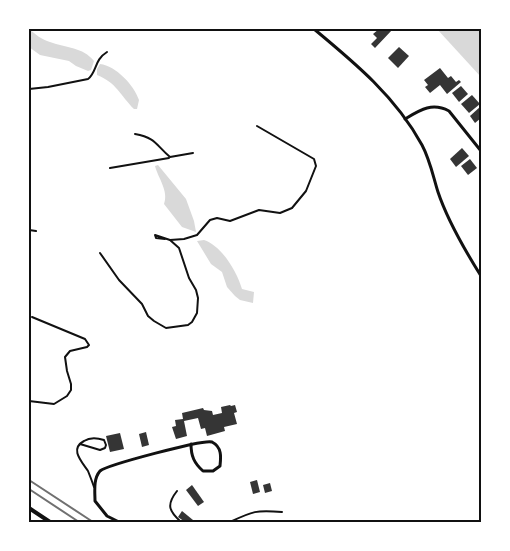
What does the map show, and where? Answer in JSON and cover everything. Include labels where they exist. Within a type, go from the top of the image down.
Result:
[{"type":"street","points":[[314,29],[358,66],[390,98],[405,119],[422,145],[433,170],[439,192],[467,254],[481,276]]},
{"type":"street","points":[[405,119],[422,109],[433,106],[442,107],[448,110],[481,151]]},
{"type":"street","points":[[119,522],[107,516],[94,501],[95,483],[100,471],[191,444],[210,441],[218,446],[221,455],[220,466],[212,471],[203,471],[196,465],[191,455],[191,444]]},
{"type":"street","points":[[29,508],[50,522]]},
{"type":"lane","points":[[29,89],[88,80],[92,76],[98,60],[107,52]]},
{"type":"lane","points":[[165,239],[184,239],[197,235],[210,220],[216,218],[230,221],[259,210],[280,213],[292,208],[306,191],[316,166],[314,159],[257,126]]},
{"type":"lane","points":[[135,134],[148,136],[157,142],[170,158]]},
{"type":"lane","points":[[110,168],[193,153]]},
{"type":"lane","points":[[29,230],[36,231]]},
{"type":"lane","points":[[100,253],[119,280],[142,304],[148,316],[160,326],[173,328],[192,322],[197,313],[198,298],[186,272],[182,252],[170,240]]},
{"type":"lane","points":[[29,401],[36,400],[46,404],[54,404],[67,396],[71,390],[71,384],[65,357],[70,351],[87,348],[89,345],[86,339],[32,317]]},
{"type":"lane","points":[[80,444],[100,450],[105,448],[106,445],[104,440],[99,438],[89,439],[80,444],[76,452],[95,489]]},
{"type":"lane","points":[[177,491],[170,500],[170,508],[174,515],[182,522]]},
{"type":"lane","points":[[230,522],[251,512],[262,510],[282,512]]},
{"type":"shaded area","points":[[29,29],[47,41],[90,56],[94,61],[91,70],[88,71],[69,61],[40,55],[29,47]]},
{"type":"shaded area","points":[[437,29],[481,29],[481,77]]},
{"type":"shaded area","points":[[100,64],[112,68],[129,83],[139,100],[137,109],[134,109],[114,86],[97,75],[97,69]]},
{"type":"shaded area","points":[[158,165],[186,199],[196,232],[182,227],[164,204],[164,189],[155,166]]},
{"type":"shaded area","points":[[204,240],[217,248],[228,260],[242,289],[254,292],[253,303],[240,300],[227,287],[222,272],[211,264],[197,241]]},
{"type":"building","points":[[379,29],[392,30],[375,48],[371,44],[377,38],[373,34]]},
{"type":"building","points":[[399,47],[409,56],[398,68],[388,58]]},
{"type":"building","points":[[440,68],[448,78],[451,76],[456,82],[459,80],[461,82],[447,94],[440,85],[430,93],[425,87],[428,85],[424,80]]},
{"type":"building","points":[[461,86],[468,94],[459,102],[452,93]]},
{"type":"building","points":[[472,95],[480,104],[469,113],[461,104]]},
{"type":"building","points":[[481,106],[481,118],[475,123],[470,116]]},
{"type":"building","points":[[462,148],[469,156],[456,167],[450,159]]},
{"type":"building","points":[[470,159],[477,168],[468,175],[461,166]]},
{"type":"building","points":[[235,405],[237,412],[234,413],[237,424],[224,427],[225,431],[207,436],[205,428],[201,429],[198,418],[184,421],[187,436],[176,439],[172,427],[176,426],[175,420],[183,419],[182,413],[203,408],[204,410],[212,411],[213,415],[222,413],[221,407]]},
{"type":"building","points":[[146,432],[149,445],[142,447],[139,434]]},
{"type":"building","points":[[120,433],[124,449],[110,452],[106,436]]},
{"type":"building","points":[[257,480],[260,492],[253,494],[250,482]]},
{"type":"building","points":[[270,483],[272,491],[265,493],[263,485]]},
{"type":"building","points":[[192,485],[204,502],[198,506],[186,490]]},
{"type":"building","points":[[182,511],[193,520],[192,522],[185,522],[178,517]]},
{"type":"railway","points":[[29,480],[93,522]]},
{"type":"railway","points":[[29,489],[79,522]]}]
